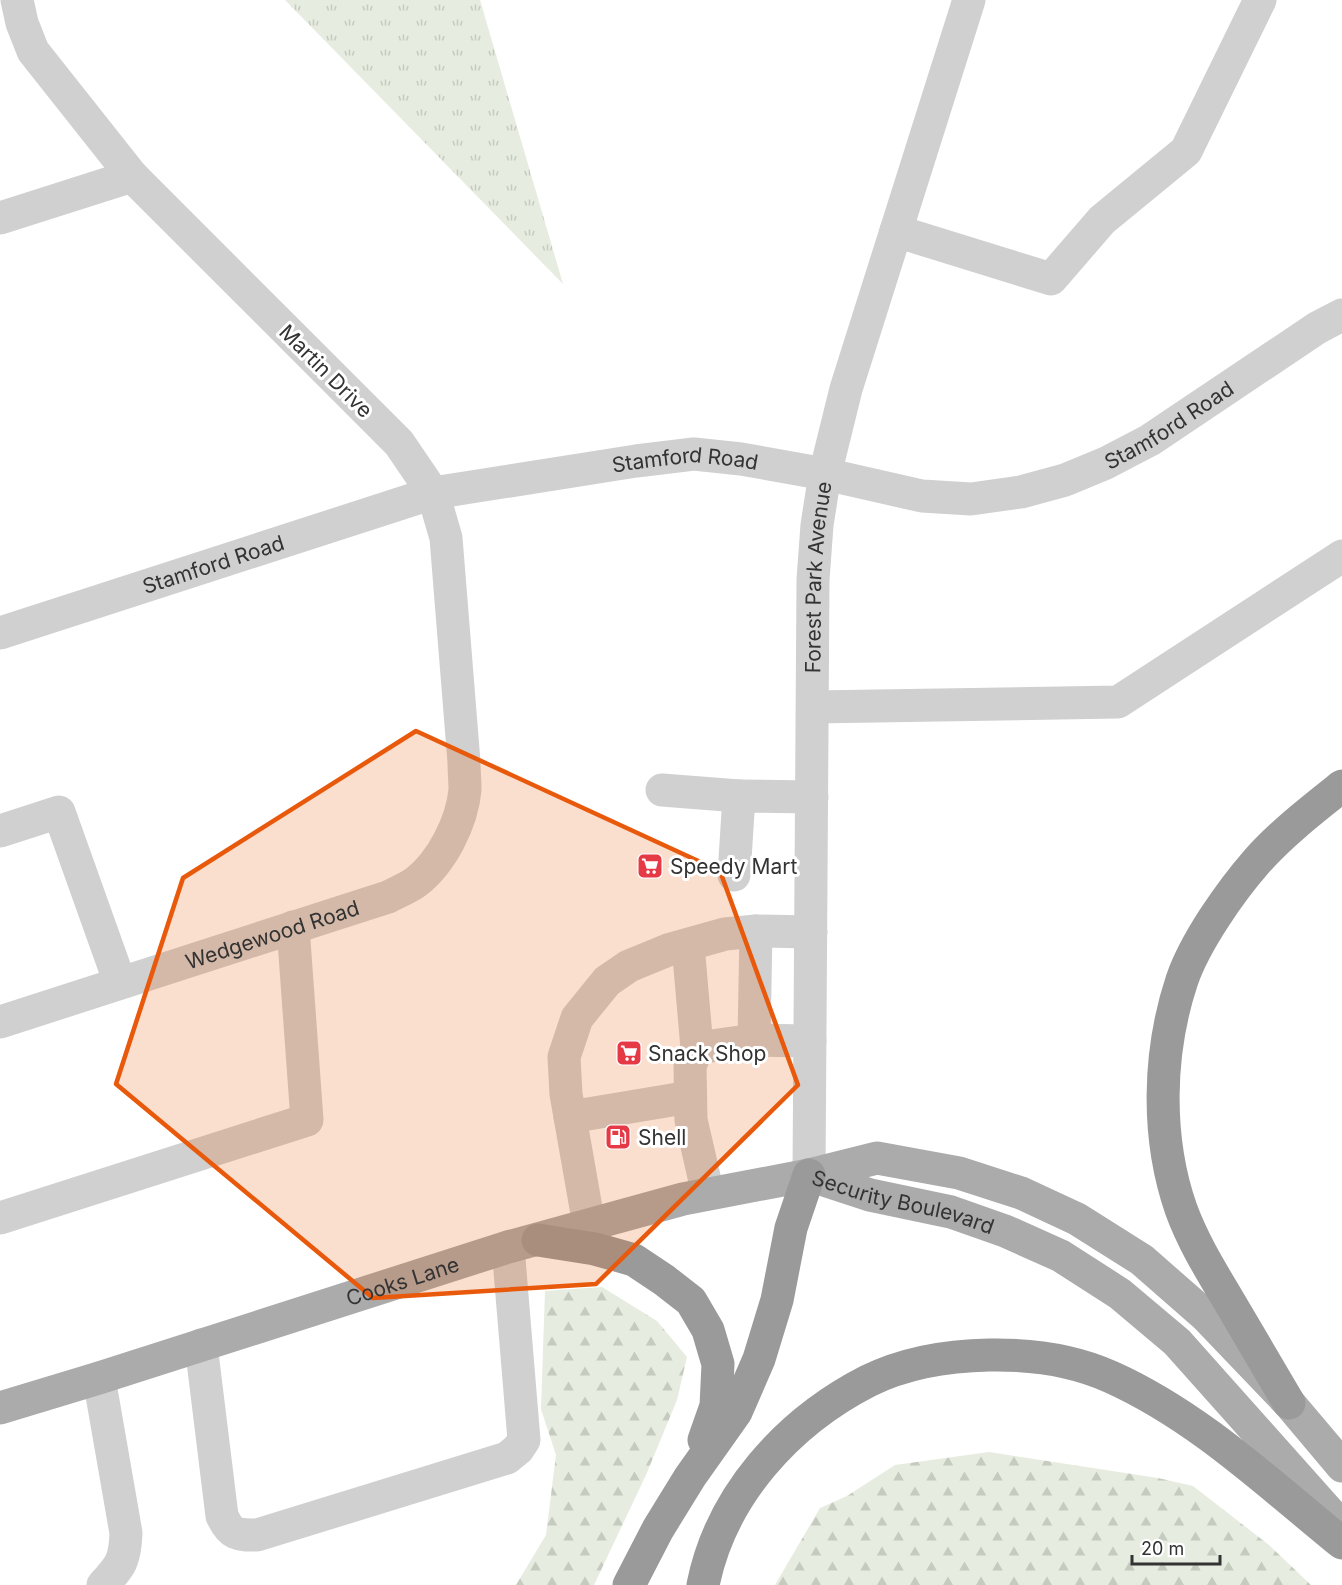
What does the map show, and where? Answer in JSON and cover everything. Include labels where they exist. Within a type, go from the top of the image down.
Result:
[{"type":"highway","points":[[1289,1403],[1199,1251],[1181,1209],[1169,1165],[1164,1104],[1165,1062],[1172,1021],[1183,979],[1202,940],[1226,902],[1257,861],[1302,818],[1342,786]]},
{"type":"highway","points":[[629,1585],[658,1529],[736,1412],[759,1359],[777,1300],[791,1228],[809,1175]]},
{"type":"highway","points":[[523,1244],[595,1249],[634,1260],[691,1301],[708,1330],[718,1364],[716,1406],[690,1478]]},
{"type":"highway","points":[[703,1585],[708,1562],[727,1517],[752,1476],[785,1439],[824,1408],[870,1381],[918,1364],[971,1356],[1018,1355],[1065,1362],[1109,1376],[1154,1398],[1215,1440],[1342,1543]]},
{"type":"main road","name":"Security Boulevard","points":[[809,1175],[877,1158],[959,1173],[1021,1193],[1077,1219],[1142,1260],[1206,1316],[1289,1403],[1342,1466]]},
{"type":"main road","name":"Security Boulevard","points":[[809,1175],[870,1195],[951,1212],[1005,1231],[1061,1256],[1120,1294],[1177,1342],[1342,1527]]},
{"type":"main road","name":"Cooks Lane","points":[[0,1407],[589,1225],[708,1194],[809,1175]]},
{"type":"street","name":"Martin Drive","points":[[17,0],[22,23],[33,51],[132,176],[399,444],[433,493],[446,538],[464,762]]},
{"type":"street","name":"Forest Park Avenue","points":[[809,1175],[813,580],[817,525],[825,474],[846,389],[969,0]]},
{"type":"street","points":[[896,231],[1051,279],[1102,220],[1186,152],[1260,0]]},
{"type":"street","points":[[0,218],[132,176]]},
{"type":"street","name":"Stamford Road","points":[[0,633],[433,493],[636,461],[694,454],[741,459],[825,474],[922,496],[971,499],[1021,492],[1065,480],[1106,463],[1150,440],[1317,328],[1342,315]]},
{"type":"street","points":[[813,707],[1118,702],[1342,556]]},
{"type":"street","name":"Wedgewood Road","points":[[0,1022],[388,897],[416,882],[433,865],[448,842],[459,817],[465,791],[464,762]]},
{"type":"street","points":[[662,790],[739,796],[812,797]]},
{"type":"street","points":[[734,875],[739,796]]},
{"type":"street","points":[[0,831],[59,812],[120,983]]},
{"type":"street","points":[[0,1218],[307,1120],[293,927]]},
{"type":"street","points":[[589,1225],[566,1094],[564,1057],[577,1018],[607,981],[629,966],[668,950],[725,934],[756,931],[811,932]]},
{"type":"street","points":[[754,1041],[756,931]]},
{"type":"street","points":[[688,945],[697,1048],[690,1066],[691,1120],[708,1194]]},
{"type":"street","points":[[697,1048],[754,1041],[810,1041]]},
{"type":"street","points":[[570,1117],[690,1096]]},
{"type":"street","points":[[201,1344],[222,1516],[228,1529],[238,1535],[257,1535],[507,1458],[518,1449],[524,1440],[523,1244]]},
{"type":"street","points":[[99,1378],[126,1533],[125,1556],[103,1585]]},
{"type":"highlighted area","points":[[416,731],[720,871],[798,1085],[596,1284],[373,1298],[116,1084],[183,878]]},
{"type":"green space","points":[[285,0],[480,0],[563,284]]},
{"type":"green space","points":[[602,1287],[657,1321],[687,1357],[677,1400],[646,1475],[594,1585],[516,1585],[546,1535],[556,1455],[541,1409],[545,1291]]},
{"type":"green space","points":[[989,1452],[1158,1478],[1193,1486],[1269,1545],[1311,1585],[775,1585],[820,1508],[847,1496],[895,1465]]},
{"type":"place","name":"Speedy Mart","points":[[650,866]]},
{"type":"place","name":"Snack Shop","points":[[629,1053]]},
{"type":"place","name":"Shell","points":[[618,1137]]}]
